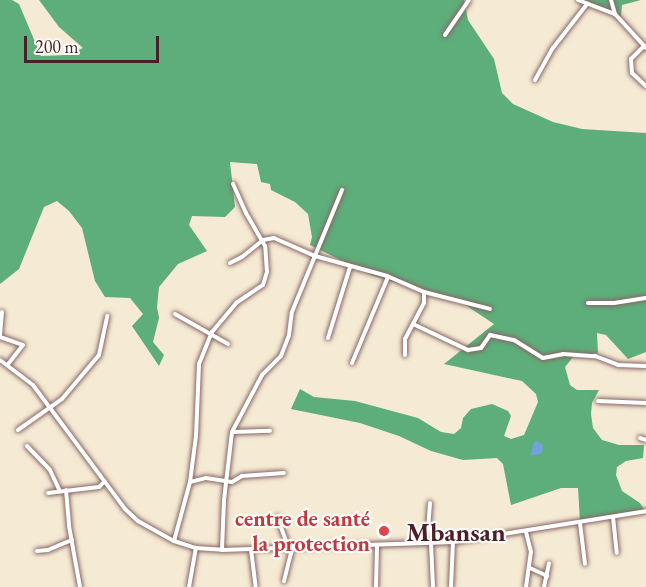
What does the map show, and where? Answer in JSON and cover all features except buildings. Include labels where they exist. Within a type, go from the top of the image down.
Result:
[{"type":"street","points":[[445,35],[469,0]]},
{"type":"street","points":[[578,0],[615,14]]},
{"type":"street","points":[[611,0],[615,14],[645,47],[630,59],[632,73],[646,87]]},
{"type":"street","points":[[535,80],[553,48],[587,4]]},
{"type":"street","points":[[174,541],[190,482],[196,436],[199,364],[211,336],[236,303],[263,285],[268,266],[263,240],[246,213],[233,184]]},
{"type":"street","points":[[222,550],[232,432],[262,375],[281,356],[289,335],[292,312],[342,190]]},
{"type":"street","points":[[230,262],[242,257],[263,240],[274,238],[315,256],[388,277],[424,292],[490,309]]},
{"type":"street","points":[[328,338],[350,267]]},
{"type":"street","points":[[352,363],[388,277]]},
{"type":"street","points":[[405,355],[405,339],[424,303],[424,292]]},
{"type":"street","points":[[588,303],[614,303],[646,298]]},
{"type":"street","points":[[2,312],[0,337],[23,345],[8,364]]},
{"type":"street","points":[[175,314],[228,344]]},
{"type":"street","points":[[18,430],[62,399],[99,355],[107,315]]},
{"type":"street","points":[[413,324],[468,350],[481,348],[490,335],[514,340],[543,358],[563,354],[595,356],[618,365],[646,366]]},
{"type":"street","points":[[0,360],[28,380],[51,407],[116,499],[138,521],[174,541],[196,548],[222,550],[453,542],[646,511]]},
{"type":"street","points":[[598,401],[646,403]]},
{"type":"street","points":[[232,432],[270,431]]},
{"type":"street","points":[[640,438],[646,440]]},
{"type":"street","points":[[27,446],[51,470],[60,491]]},
{"type":"street","points":[[190,482],[206,478],[226,482],[242,476],[284,473]]},
{"type":"street","points":[[48,493],[99,487],[105,481]]},
{"type":"street","points":[[66,490],[80,587]]},
{"type":"street","points":[[430,503],[429,543],[433,587]]},
{"type":"street","points":[[277,516],[291,553],[284,581]]},
{"type":"street","points":[[613,517],[617,553]]},
{"type":"street","points":[[580,523],[585,564]]},
{"type":"street","points":[[526,531],[531,552],[526,587]]},
{"type":"street","points":[[37,551],[48,550],[72,540]]},
{"type":"street","points":[[451,587],[453,542]]},
{"type":"street","points":[[376,587],[377,545]]},
{"type":"street","points":[[189,587],[196,548]]},
{"type":"street","points":[[251,549],[256,587]]},
{"type":"street","points":[[544,587],[549,564]]},
{"type":"street","points":[[530,568],[546,576]]},
{"type":"green space","points":[[0,0],[12,0],[19,4],[41,56],[67,55],[83,48],[59,27],[39,0],[464,0],[468,20],[494,59],[502,93],[513,104],[553,122],[582,129],[646,133],[646,352],[628,359],[606,335],[597,333],[598,353],[573,357],[565,367],[570,385],[577,390],[599,390],[592,403],[591,414],[593,428],[602,440],[619,445],[644,445],[643,458],[626,461],[617,467],[616,475],[622,491],[640,503],[645,511],[580,522],[578,488],[561,488],[511,505],[503,464],[497,458],[463,460],[431,451],[399,436],[360,423],[291,409],[300,389],[314,397],[355,401],[418,418],[441,432],[454,434],[461,428],[463,418],[471,409],[492,404],[508,411],[511,416],[504,436],[511,439],[524,435],[538,402],[536,394],[522,381],[444,364],[494,324],[464,304],[371,275],[310,245],[312,237],[308,214],[295,202],[271,190],[270,184],[261,182],[257,164],[230,162],[235,207],[225,217],[192,216],[189,225],[207,251],[178,264],[159,287],[157,307],[159,318],[153,342],[164,355],[159,366],[132,326],[143,314],[130,298],[105,297],[95,281],[82,228],[69,211],[57,201],[44,207],[19,269],[0,284]]},
{"type":"green space","points":[[583,0],[641,0],[622,5],[621,17],[600,10]]},
{"type":"water","points":[[537,441],[543,445],[542,453],[530,456],[534,442]]},
{"type":"place","name":"centre de santé la protection","points":[[384,531]]},
{"type":"district","name":"Mbansan","points":[[456,533]]}]
